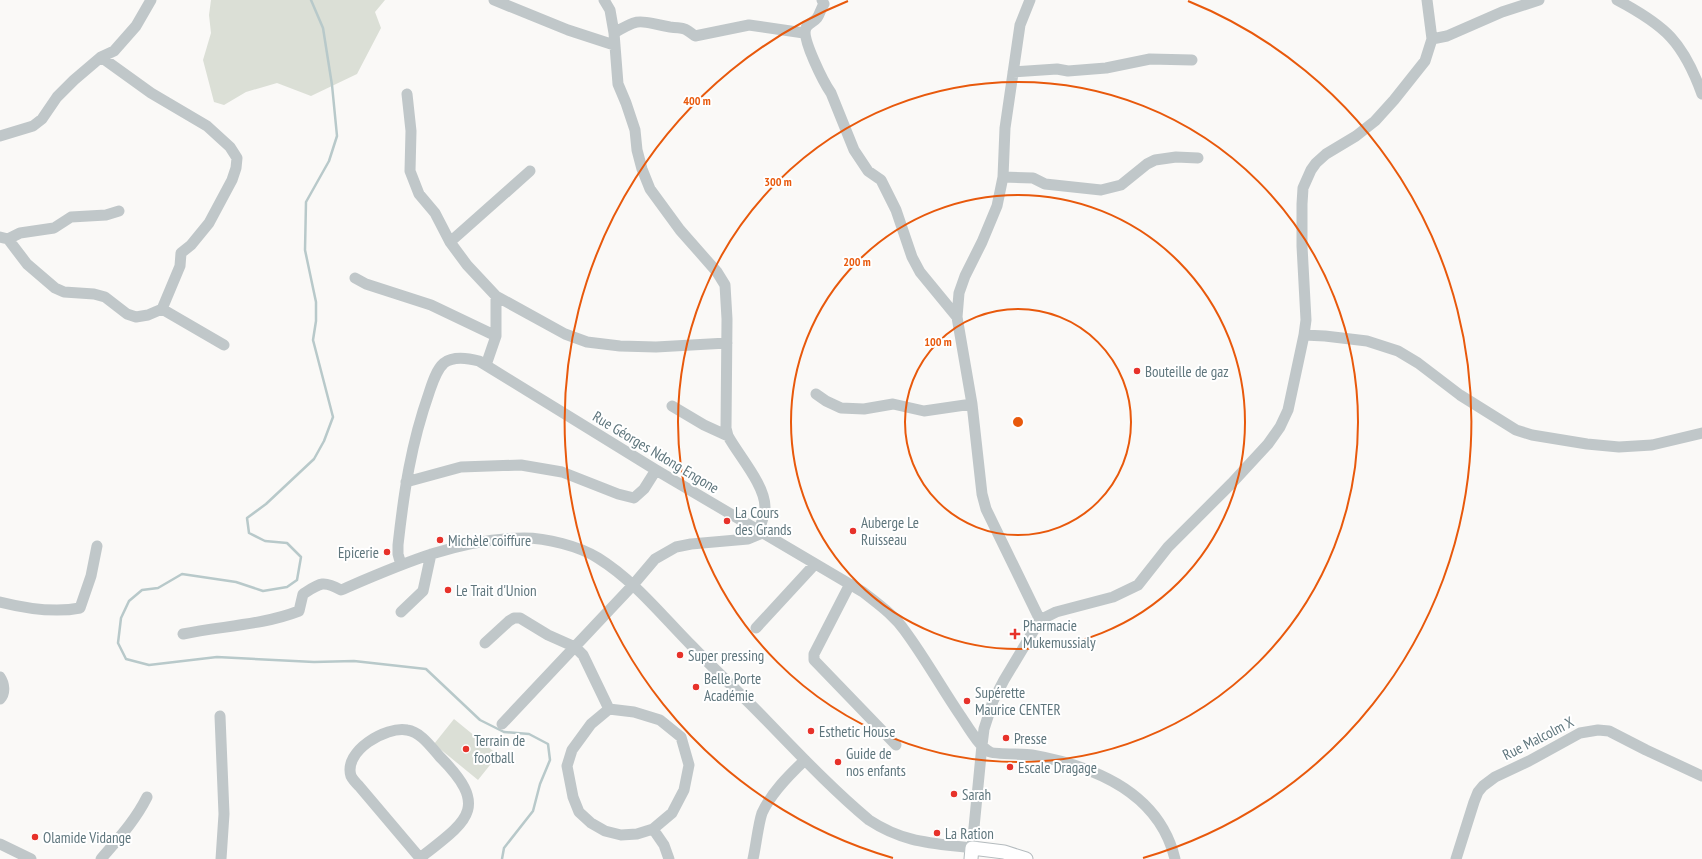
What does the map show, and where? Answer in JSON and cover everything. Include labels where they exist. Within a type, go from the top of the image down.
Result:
[{"type":"main road","points":[[972,853],[1004,852],[1026,859]]},
{"type":"street","points":[[0,136],[33,126],[42,119],[57,97],[74,80],[101,57],[114,51],[136,26],[151,0]]},
{"type":"street","points":[[494,0],[568,30],[614,45]]},
{"type":"street","points":[[502,724],[633,585],[655,559],[676,547],[691,544],[748,539],[760,532],[765,507],[762,491],[758,482],[728,436],[726,428],[727,343],[725,285],[717,272],[680,230],[650,190],[640,163],[635,130],[618,84],[614,34],[610,10],[604,0]]},
{"type":"street","points":[[822,0],[824,4],[817,18],[806,27],[804,33],[815,62],[826,86],[831,93],[854,150],[868,171],[881,180],[896,210],[912,257],[924,277],[957,317]]},
{"type":"street","points":[[1030,0],[1020,25],[1005,128],[1003,177],[991,220],[965,276],[959,293],[957,317],[972,404],[982,494],[986,509],[1040,620]]},
{"type":"street","points":[[183,634],[216,627],[267,621],[300,611],[303,594],[322,583],[329,583],[341,590],[431,554],[480,541],[524,538],[541,539],[574,548],[598,558],[633,585],[805,760],[856,809],[880,828],[909,840],[972,853],[984,729],[993,701],[1007,674],[1040,620],[1056,612],[1090,604],[1121,594],[1138,584],[1145,578],[1168,546],[1232,483],[1276,434],[1288,410],[1304,335],[1306,302],[1302,246],[1303,188],[1311,170],[1326,154],[1356,136],[1385,111],[1424,61],[1432,39],[1427,0]]},
{"type":"street","points":[[1432,39],[1447,36],[1502,12],[1539,0]]},
{"type":"street","points":[[1617,0],[1662,27],[1672,38],[1690,62],[1702,94]]},
{"type":"street","points":[[614,34],[631,23],[642,21],[669,27],[683,27],[695,36],[749,25],[804,33]]},
{"type":"street","points":[[101,57],[151,93],[207,126],[230,148],[237,158],[236,168],[232,180],[209,223],[191,245],[180,253],[180,266],[162,309],[148,315],[136,316],[127,314],[105,298],[94,294],[64,292],[55,288],[27,264],[4,238],[20,233],[54,228],[71,217],[106,215],[119,211]]},
{"type":"street","points":[[1013,72],[1057,69],[1068,71],[1106,68],[1150,59],[1192,60]]},
{"type":"street","points":[[407,94],[411,131],[410,171],[419,194],[435,213],[450,242],[468,265],[496,296],[566,334],[587,342],[620,346],[656,347],[727,343]]},
{"type":"street","points":[[1003,177],[1033,178],[1045,184],[1101,190],[1121,186],[1147,164],[1155,160],[1170,158],[1198,158]]},
{"type":"street","points":[[450,242],[530,171]]},
{"type":"street","points":[[355,278],[366,284],[431,305],[496,336]]},
{"type":"street","points":[[486,365],[496,336],[496,296]]},
{"type":"street","points":[[162,309],[224,345]]},
{"type":"street","points":[[1304,335],[1367,341],[1398,351],[1413,360],[1460,395],[1516,430],[1532,435],[1588,444],[1619,447],[1652,445],[1702,433]]},
{"type":"street","name":"Rue Géorges Ndong Engone","points":[[401,565],[398,550],[406,482],[418,424],[434,380],[444,363],[460,358],[470,358],[486,365],[656,470],[863,592],[888,611],[905,630],[968,728],[982,745]]},
{"type":"street","points":[[816,394],[826,401],[841,408],[864,410],[893,404],[924,411],[972,404]]},
{"type":"street","points":[[672,406],[728,436]]},
{"type":"street","points":[[406,482],[461,467],[521,465],[562,472],[618,494],[634,498],[644,489],[656,470]]},
{"type":"street","points":[[0,602],[48,609],[72,610],[80,608],[91,576],[97,546]]},
{"type":"street","points":[[402,612],[423,591],[431,554]]},
{"type":"street","points":[[756,628],[815,564]]},
{"type":"street","points":[[850,584],[814,654],[814,660],[820,669],[896,745]]},
{"type":"street","points":[[485,643],[509,620],[520,618],[548,635],[575,647],[583,655],[609,709]]},
{"type":"street","points":[[0,677],[4,684],[3,696],[0,699]]},
{"type":"street","points":[[609,709],[634,712],[660,720],[681,737],[689,765],[684,790],[672,813],[653,829],[621,835],[605,831],[591,823],[579,812],[573,797],[567,766],[572,750],[591,724],[609,709]]},
{"type":"street","points":[[220,716],[224,814],[221,859]]},
{"type":"street","points":[[393,730],[407,730],[416,733],[453,770],[467,792],[469,803],[468,812],[463,821],[456,829],[421,858],[352,778],[350,771],[352,762],[359,750],[370,739],[393,730]]},
{"type":"street","name":"Rue Malcolm X","points":[[1456,859],[1474,802],[1478,792],[1483,786],[1495,776],[1529,762],[1580,733],[1598,730],[1610,731],[1646,750],[1702,776]]},
{"type":"street","points":[[982,745],[991,753],[1010,753],[1061,760],[1087,769],[1114,782],[1139,799],[1154,814],[1168,837],[1175,859]]},
{"type":"street","points":[[753,859],[762,814],[790,774],[805,760]]},
{"type":"street","points":[[101,859],[137,816],[147,797]]},
{"type":"street","points":[[653,829],[664,844],[669,859]]},
{"type":"street","points":[[0,844],[31,859]]},
{"type":"shaded area","points":[[211,0],[385,0],[375,12],[381,28],[357,74],[311,96],[277,83],[246,92],[224,105],[214,102],[203,60],[211,33],[209,15]]},
{"type":"shaded area","name":"Terrain de football","points":[[454,719],[498,755],[478,780],[434,744]]},
{"type":"waterway","points":[[311,0],[323,28],[332,85],[337,136],[329,161],[306,202],[305,250],[316,302],[316,321],[313,340],[333,417],[324,441],[314,459],[266,504],[247,518],[249,533],[265,541],[287,543],[301,557],[297,580],[287,587],[263,591],[236,582],[182,574],[158,588],[142,590],[129,601],[121,618],[118,643],[126,659],[149,665],[217,657],[314,662],[354,661],[426,669],[480,720],[504,732],[529,734],[548,744],[550,760],[540,784],[533,811],[504,848],[502,859]]},
{"type":"place","name":"Bouteille de gaz","points":[[1137,371]]},
{"type":"place","name":"La Cours des Grands","points":[[727,521]]},
{"type":"place","name":"Auberge Le Ruisseau","points":[[853,531]]},
{"type":"place","name":"Michèle coiffure","points":[[440,540]]},
{"type":"place","name":"Epicerie","points":[[387,552]]},
{"type":"place","name":"Le Trait d'Union","points":[[448,590]]},
{"type":"place","name":"Pharmacie Mukemussialy","points":[[1015,634]]},
{"type":"place","name":"Super pressing","points":[[680,655]]},
{"type":"place","name":"Belle Porte Académie","points":[[696,687]]},
{"type":"place","name":"Supérette Maurice CENTER","points":[[967,701]]},
{"type":"place","name":"Esthetic House","points":[[811,731]]},
{"type":"place","name":"Presse","points":[[1006,738]]},
{"type":"place","name":"Terrain de football","points":[[466,749]]},
{"type":"place","name":"Guide de nos enfants","points":[[838,762]]},
{"type":"place","name":"Escale Dragage","points":[[1010,767]]},
{"type":"place","name":"Sarah","points":[[954,794]]},
{"type":"place","name":"La Ration","points":[[937,833]]},
{"type":"place","name":"Olamide Vidange","points":[[35,837]]}]
